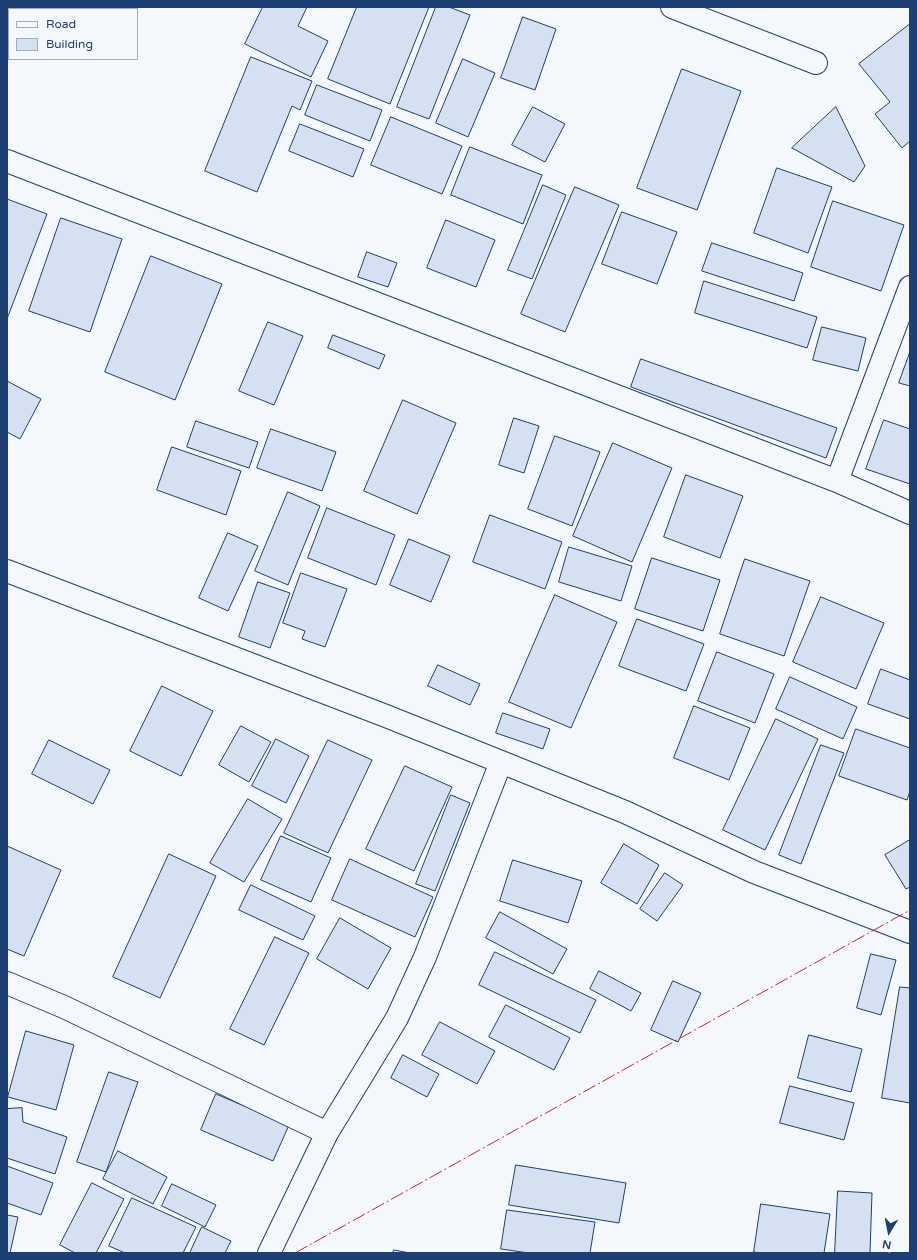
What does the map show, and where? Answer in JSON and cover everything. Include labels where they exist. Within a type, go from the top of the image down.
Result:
[{"type":"street","points":[[672,7],[816,63]]},
{"type":"street","points":[[7,161],[837,481],[910,513]]},
{"type":"street","points":[[837,481],[910,287]]},
{"type":"street","points":[[7,571],[386,716],[625,812],[754,872],[910,932]]},
{"type":"street","points":[[269,1253],[327,1133],[397,1018],[425,957],[501,762]]},
{"type":"street","points":[[7,983],[64,1007],[327,1133]]},
{"type":"building","points":[[7,7],[65,7],[64,8],[7,9]]},
{"type":"building","points":[[263,7],[307,7],[298,26],[328,41],[311,77],[245,44]]},
{"type":"building","points":[[357,7],[429,7],[390,104],[328,79]]},
{"type":"building","points":[[436,7],[449,7],[470,15],[429,119],[397,107]]},
{"type":"building","points":[[523,17],[556,29],[535,90],[501,78]]},
{"type":"building","points":[[910,24],[910,141],[902,148],[875,114],[890,102],[859,64]]},
{"type":"building","points":[[251,57],[312,81],[300,110],[292,106],[257,192],[205,171]]},
{"type":"building","points":[[463,59],[495,73],[468,137],[436,123]]},
{"type":"building","points":[[682,69],[741,91],[697,210],[637,188]]},
{"type":"building","points":[[317,85],[382,110],[370,141],[305,115]]},
{"type":"building","points":[[533,107],[565,124],[545,162],[512,145]]},
{"type":"building","points":[[836,107],[865,166],[854,182],[792,148]]},
{"type":"building","points":[[391,117],[462,146],[442,194],[371,165]]},
{"type":"building","points":[[300,124],[364,149],[353,177],[289,151]]},
{"type":"building","points":[[470,147],[542,175],[523,224],[451,195]]},
{"type":"building","points":[[777,168],[832,187],[808,253],[754,233]]},
{"type":"building","points":[[543,185],[566,195],[532,279],[508,270]]},
{"type":"building","points":[[575,187],[619,205],[565,332],[521,314]]},
{"type":"building","points":[[7,199],[47,214],[7,319]]},
{"type":"building","points":[[833,201],[904,225],[881,291],[811,267]]},
{"type":"building","points":[[622,212],[677,232],[657,284],[602,264]]},
{"type":"building","points":[[61,218],[122,239],[90,332],[29,311]]},
{"type":"building","points":[[446,220],[495,240],[476,287],[427,268]]},
{"type":"building","points":[[712,243],[803,273],[794,301],[702,271]]},
{"type":"building","points":[[367,252],[397,263],[388,287],[358,277]]},
{"type":"building","points":[[151,256],[222,284],[175,400],[105,372]]},
{"type":"building","points":[[704,281],[817,317],[807,348],[695,313]]},
{"type":"building","points":[[268,322],[303,336],[274,405],[239,391]]},
{"type":"building","points":[[822,327],[866,338],[858,371],[813,360]]},
{"type":"building","points":[[333,335],[385,355],[379,369],[328,348]]},
{"type":"building","points":[[910,352],[910,386],[899,383]]},
{"type":"building","points":[[641,359],[837,428],[826,458],[631,387]]},
{"type":"building","points":[[7,381],[41,399],[20,439],[7,432]]},
{"type":"building","points":[[403,400],[456,423],[417,514],[364,491]]},
{"type":"building","points":[[514,418],[539,426],[524,473],[499,465]]},
{"type":"building","points":[[884,420],[910,429],[910,484],[866,469]]},
{"type":"building","points":[[196,421],[258,442],[249,468],[187,447]]},
{"type":"building","points":[[271,429],[336,452],[322,491],[257,468]]},
{"type":"building","points":[[555,436],[600,452],[572,526],[528,509]]},
{"type":"building","points":[[613,443],[672,468],[632,562],[573,536]]},
{"type":"building","points":[[172,447],[241,471],[226,515],[157,490]]},
{"type":"building","points":[[686,475],[743,496],[720,558],[664,537]]},
{"type":"building","points":[[288,492],[320,506],[288,585],[255,571]]},
{"type":"building","points":[[327,508],[395,535],[376,585],[308,558]]},
{"type":"building","points":[[490,515],[562,542],[545,589],[473,562]]},
{"type":"building","points":[[228,533],[258,546],[228,611],[199,598]]},
{"type":"building","points":[[409,539],[450,556],[431,602],[390,585]]},
{"type":"building","points":[[569,547],[632,566],[621,601],[559,582]]},
{"type":"building","points":[[652,558],[720,580],[703,631],[635,609]]},
{"type":"building","points":[[745,559],[810,581],[784,656],[720,634]]},
{"type":"building","points":[[301,573],[347,589],[325,647],[302,639],[305,631],[283,623]]},
{"type":"building","points":[[258,582],[290,593],[270,648],[239,637]]},
{"type":"building","points":[[555,595],[617,622],[571,728],[509,702]]},
{"type":"building","points":[[821,597],[884,623],[856,689],[793,662]]},
{"type":"building","points":[[637,619],[704,644],[686,691],[619,666]]},
{"type":"building","points":[[717,652],[774,674],[755,723],[698,701]]},
{"type":"building","points":[[438,665],[480,684],[470,705],[428,686]]},
{"type":"building","points":[[881,669],[910,680],[910,719],[868,704]]},
{"type":"building","points":[[790,677],[857,707],[843,739],[776,709]]},
{"type":"building","points":[[162,686],[213,711],[181,776],[130,751]]},
{"type":"building","points":[[694,706],[750,728],[729,780],[674,758]]},
{"type":"building","points":[[503,713],[550,729],[543,749],[496,733]]},
{"type":"building","points":[[776,719],[818,739],[765,850],[723,830]]},
{"type":"building","points":[[241,726],[271,742],[249,782],[219,765]]},
{"type":"building","points":[[856,729],[910,748],[910,791],[907,800],[839,776]]},
{"type":"building","points":[[276,739],[309,756],[286,803],[252,786]]},
{"type":"building","points":[[49,740],[110,770],[93,804],[32,774]]},
{"type":"building","points":[[328,740],[372,760],[328,853],[284,833]]},
{"type":"building","points":[[821,745],[844,753],[801,864],[779,855]]},
{"type":"building","points":[[405,766],[452,787],[414,871],[366,849]]},
{"type":"building","points":[[451,795],[470,803],[435,891],[416,884]]},
{"type":"building","points":[[248,799],[282,819],[244,882],[210,863]]},
{"type":"building","points":[[281,836],[331,858],[311,902],[261,880]]},
{"type":"building","points":[[910,840],[910,887],[906,889],[885,855]]},
{"type":"building","points":[[624,844],[659,865],[637,904],[601,883]]},
{"type":"building","points":[[7,846],[61,870],[24,956],[7,949]]},
{"type":"building","points":[[169,854],[216,876],[160,998],[113,977]]},
{"type":"building","points":[[350,859],[433,897],[415,937],[332,900]]},
{"type":"building","points":[[513,860],[582,881],[568,923],[500,901]]},
{"type":"building","points":[[665,873],[683,885],[657,921],[640,909]]},
{"type":"building","points":[[251,885],[315,916],[303,940],[239,910]]},
{"type":"building","points":[[500,912],[567,949],[553,974],[486,938]]},
{"type":"building","points":[[340,918],[391,948],[368,989],[317,959]]},
{"type":"building","points":[[275,937],[309,953],[264,1045],[230,1029]]},
{"type":"building","points":[[495,952],[596,1000],[580,1033],[479,985]]},
{"type":"building","points":[[871,954],[896,960],[881,1015],[857,1008]]},
{"type":"building","points":[[599,971],[641,993],[631,1011],[590,989]]},
{"type":"building","points":[[673,981],[701,993],[678,1042],[651,1030]]},
{"type":"building","points":[[900,987],[910,988],[910,1103],[882,1098]]},
{"type":"building","points":[[506,1005],[570,1038],[554,1070],[489,1037]]},
{"type":"building","points":[[440,1022],[495,1051],[477,1084],[422,1055]]},
{"type":"building","points":[[26,1031],[74,1045],[56,1110],[8,1097]]},
{"type":"building","points":[[809,1035],[862,1049],[851,1092],[798,1078]]},
{"type":"building","points":[[403,1055],[439,1074],[427,1097],[391,1078]]},
{"type":"building","points":[[109,1072],[138,1082],[106,1172],[77,1162]]},
{"type":"building","points":[[790,1086],[854,1103],[844,1140],[780,1123]]},
{"type":"building","points":[[216,1094],[289,1125],[273,1161],[201,1130]]},
{"type":"building","points":[[22,1108],[23,1122],[67,1137],[55,1174],[7,1158],[7,1109]]},
{"type":"building","points":[[118,1151],[167,1177],[153,1204],[103,1179]]},
{"type":"building","points":[[516,1165],[626,1183],[619,1223],[509,1205]]},
{"type":"building","points":[[7,1166],[53,1183],[41,1215],[7,1203]]},
{"type":"building","points":[[92,1183],[124,1199],[96,1253],[75,1253],[60,1245]]},
{"type":"building","points":[[172,1184],[216,1205],[205,1227],[162,1206]]},
{"type":"building","points":[[838,1191],[872,1193],[870,1253],[835,1253]]},
{"type":"building","points":[[132,1198],[196,1227],[183,1253],[125,1253],[109,1246]]},
{"type":"building","points":[[761,1204],[830,1214],[824,1253],[754,1252]]},
{"type":"building","points":[[507,1210],[595,1222],[590,1253],[529,1253],[501,1249]]},
{"type":"building","points":[[7,1215],[18,1217],[10,1253],[7,1253]]},
{"type":"building","points":[[202,1227],[231,1241],[225,1253],[190,1253]]},
{"type":"building","points":[[394,1250],[410,1253],[393,1253]]},
{"type":"power","points":[[295,1253],[910,910]]}]
